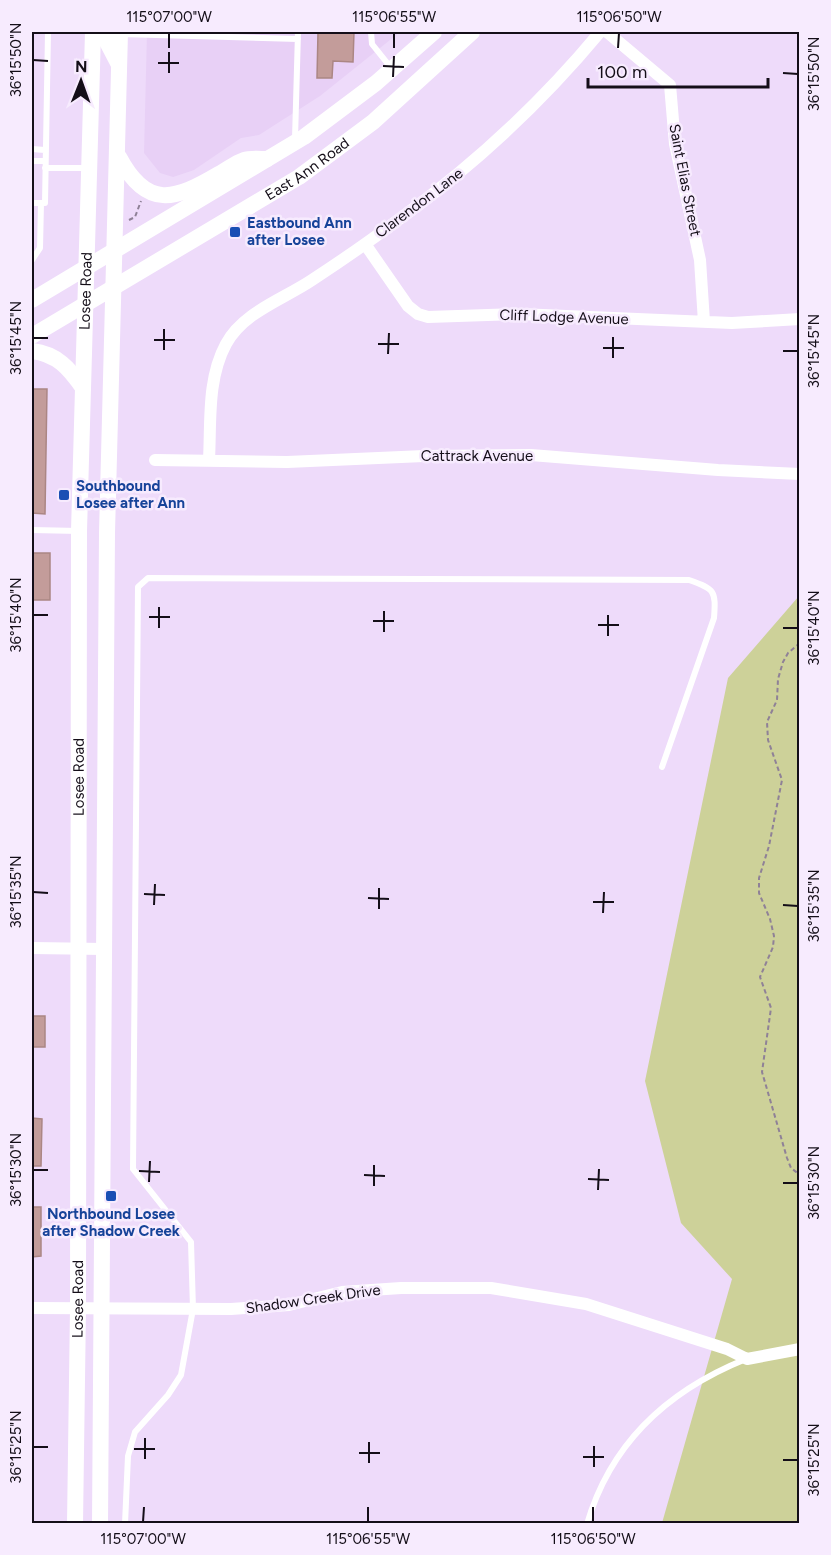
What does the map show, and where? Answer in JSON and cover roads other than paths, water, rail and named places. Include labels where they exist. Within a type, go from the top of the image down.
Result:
[{"type":"main road","name":"Losee Road","points":[[75,1524],[78,1308],[79,531],[93,32]]},
{"type":"main road","name":"Losee Road","points":[[100,1524],[107,533],[119,67],[106,40],[115,32]]},
{"type":"main road","name":"East Ann Road","points":[[32,300],[295,143],[356,100],[434,32]]},
{"type":"main road","name":"East Ann Road","points":[[32,336],[114,285],[299,177],[338,150],[410,90],[472,32]]},
{"type":"main road","points":[[392,69],[410,90]]},
{"type":"main road","points":[[118,155],[136,182],[151,192],[168,196],[188,193],[244,160],[271,158]]},
{"type":"main road","points":[[32,351],[57,358],[69,369],[83,388]]},
{"type":"street","name":"Clarendon Lane","points":[[209,460],[213,385],[226,343],[239,328],[258,312],[365,244],[426,200],[485,152],[536,102],[600,32]]},
{"type":"street","name":"Saint Elias Street","points":[[607,32],[670,85],[675,144],[700,260],[704,322]]},
{"type":"street","name":"Cliff Lodge Avenue","points":[[365,244],[408,306],[418,314],[428,317],[519,314],[704,322],[800,319]]},
{"type":"street","name":"Cattrack Avenue","points":[[155,460],[336,461],[424,456],[531,455],[707,470],[800,474]]},
{"type":"street","points":[[32,948],[104,949]]},
{"type":"street","name":"Shadow Creek Drive","points":[[32,1308],[193,1309],[290,1305],[342,1292],[401,1287],[491,1288],[586,1304],[727,1349],[747,1359]]},
{"type":"street","points":[[747,1359],[800,1349]]},
{"type":"lane","points":[[32,203],[45,203],[48,32]]},
{"type":"lane","points":[[115,32],[232,34],[298,39]]},
{"type":"lane","points":[[295,143],[298,32]]},
{"type":"lane","points":[[371,32],[372,44],[392,69]]},
{"type":"lane","points":[[32,150],[45,150]]},
{"type":"lane","points":[[32,161],[90,169]]},
{"type":"lane","points":[[32,260],[40,248],[41,203]]},
{"type":"lane","points":[[32,530],[79,531]]},
{"type":"lane","points":[[125,1524],[128,1456],[135,1432],[168,1395],[181,1374],[193,1309],[191,1242],[133,1169],[138,587],[148,578],[689,580],[709,586],[716,597],[714,618],[662,767]]},
{"type":"lane","points":[[587,1524],[592,1506],[615,1461],[635,1433],[672,1398],[716,1372],[747,1359]]},
{"type":"place","name":"Eastbound Ann after Losee","points":[[235,232]]},
{"type":"place","name":"Southbound Losee after Ann","points":[[64,495]]},
{"type":"place","name":"Northbound Losee after Shadow Creek","points":[[111,1196]]}]
